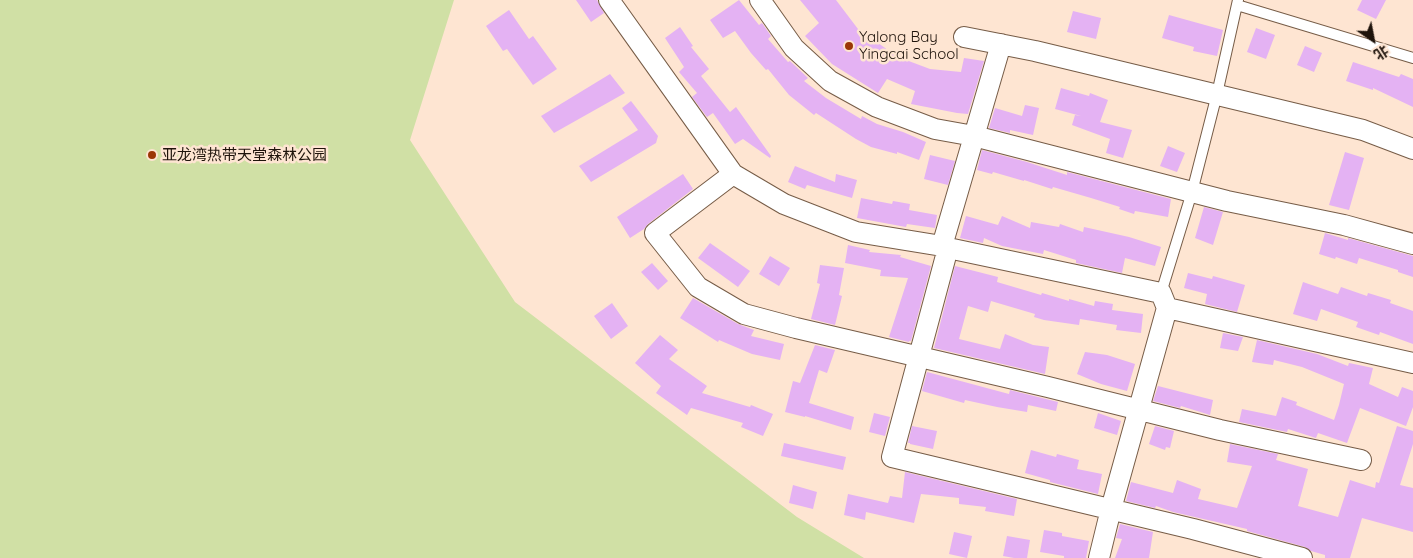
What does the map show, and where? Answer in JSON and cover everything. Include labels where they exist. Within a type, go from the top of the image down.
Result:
[{"type":"street","points":[[609,0],[733,174],[784,204],[856,232],[945,247],[1413,363]]},
{"type":"street","points":[[760,0],[794,48],[830,82],[877,107],[935,129],[974,136],[1227,201],[1344,225],[1413,244]]},
{"type":"street","points":[[964,36],[1035,51],[1363,130],[1413,149]]},
{"type":"street","points":[[1001,44],[974,136],[892,458],[1111,509],[1302,558]]},
{"type":"street","points":[[733,174],[655,233],[698,287],[744,314],[919,358],[1048,386],[1220,430],[1361,460]]},
{"type":"street","points":[[1099,558],[1164,300]]},
{"type":"lane","points":[[1164,300],[1217,94],[1237,3],[1413,58]]},
{"type":"green space","name":"亚龙湾热带天堂森林公园","points":[[0,0],[454,0],[410,140],[515,302],[797,517],[864,558],[0,558]]},
{"type":"building","points":[[576,0],[597,0],[604,13],[591,22]]},
{"type":"building","points":[[739,0],[759,25],[762,23],[771,36],[768,39],[788,62],[790,61],[808,78],[804,81],[826,98],[861,119],[862,116],[877,124],[926,142],[919,160],[897,152],[897,154],[871,147],[816,113],[814,115],[789,95],[768,69],[766,70],[751,53],[735,31],[723,38],[710,20]]},
{"type":"building","name":"Yalong Bay Yingcai School","points":[[800,0],[836,0],[858,29],[898,57],[930,69],[961,72],[964,58],[984,61],[968,114],[911,104],[915,91],[887,79],[878,93],[832,64],[805,36],[819,23]]},
{"type":"building","points":[[1362,0],[1386,0],[1376,19],[1357,10]]},
{"type":"building","points":[[509,10],[529,39],[533,36],[557,69],[533,85],[507,49],[503,51],[486,26]]},
{"type":"building","points":[[1073,11],[1101,18],[1096,39],[1067,32]]},
{"type":"building","points":[[1169,15],[1223,30],[1217,56],[1193,51],[1194,47],[1162,38]]},
{"type":"building","points":[[680,27],[693,46],[691,47],[709,69],[701,76],[730,112],[736,107],[771,156],[770,158],[743,139],[735,144],[713,113],[707,117],[692,97],[697,93],[679,72],[684,67],[665,38]]},
{"type":"building","points":[[1256,28],[1275,35],[1266,59],[1247,52]]},
{"type":"building","points":[[1305,46],[1322,53],[1314,72],[1297,65]]},
{"type":"building","points":[[1353,62],[1399,77],[1401,74],[1413,79],[1413,107],[1373,88],[1373,90],[1346,81]]},
{"type":"building","points":[[610,74],[625,93],[554,133],[541,116]]},
{"type":"building","points":[[1061,88],[1089,96],[1090,93],[1108,100],[1100,122],[1132,130],[1123,158],[1106,153],[1110,139],[1072,125],[1075,115],[1081,116],[1055,109]]},
{"type":"building","points":[[631,101],[658,136],[656,143],[591,182],[579,166],[638,130],[622,108]]},
{"type":"building","points":[[1025,105],[1039,108],[1033,135],[1010,130],[1010,133],[989,128],[995,108],[1022,116]]},
{"type":"building","points":[[1168,146],[1185,153],[1177,172],[1160,166]]},
{"type":"building","points":[[982,150],[1067,175],[1067,172],[1171,199],[1168,217],[1135,211],[1134,214],[1119,209],[1120,207],[1053,187],[1052,189],[993,172],[992,174],[977,170]]},
{"type":"building","points":[[1345,152],[1364,158],[1349,210],[1329,205]]},
{"type":"building","points":[[930,155],[955,161],[948,185],[924,179]]},
{"type":"building","points":[[795,166],[835,182],[836,174],[857,180],[852,198],[807,185],[805,189],[788,182]]},
{"type":"building","points":[[683,174],[693,189],[630,238],[617,217]]},
{"type":"building","points":[[861,198],[892,204],[893,201],[910,204],[909,210],[937,215],[935,228],[907,224],[906,227],[857,218]]},
{"type":"building","points":[[1204,207],[1223,212],[1213,245],[1195,238]]},
{"type":"building","points":[[966,216],[998,225],[1002,216],[1030,228],[1031,222],[1059,227],[1060,224],[1083,232],[1084,227],[1129,237],[1161,247],[1155,266],[1125,258],[1122,273],[1076,263],[1076,260],[1044,250],[1043,254],[1002,246],[984,238],[983,243],[960,238]]},
{"type":"building","points":[[1325,233],[1413,256],[1413,277],[1398,272],[1398,270],[1359,258],[1357,264],[1319,254]]},
{"type":"building","points":[[710,243],[750,271],[738,287],[698,258]]},
{"type":"building","points":[[848,245],[870,250],[869,252],[901,255],[900,257],[931,266],[911,341],[889,337],[908,278],[880,276],[881,270],[845,263]]},
{"type":"building","points":[[770,256],[790,268],[779,286],[759,274]]},
{"type":"building","points":[[652,263],[668,281],[658,290],[641,272]]},
{"type":"building","points":[[820,265],[844,268],[839,295],[842,296],[835,325],[811,319],[820,284],[817,283]]},
{"type":"building","points":[[955,266],[998,277],[997,282],[1041,295],[1042,293],[1094,306],[1095,301],[1113,304],[1112,310],[1143,314],[1141,333],[1116,330],[1117,325],[1080,319],[1079,325],[1044,320],[1034,317],[1035,314],[991,301],[988,312],[968,306],[959,339],[1000,349],[1005,334],[1033,345],[1049,347],[1045,374],[934,348]]},
{"type":"building","points":[[1188,273],[1212,279],[1213,276],[1245,285],[1237,312],[1205,304],[1207,294],[1184,288]]},
{"type":"building","points":[[1303,282],[1338,294],[1341,287],[1367,296],[1368,293],[1391,300],[1390,303],[1413,311],[1413,344],[1380,332],[1379,335],[1356,327],[1358,322],[1321,309],[1317,321],[1293,314]]},
{"type":"building","points":[[693,298],[738,324],[754,330],[751,336],[784,344],[780,360],[752,354],[719,340],[718,342],[680,318]]},
{"type":"building","points":[[612,303],[628,326],[611,339],[594,316]]},
{"type":"building","points":[[1223,333],[1243,337],[1238,351],[1220,348]]},
{"type":"building","points":[[660,335],[678,350],[669,359],[707,386],[702,393],[750,407],[751,405],[773,414],[763,436],[741,427],[743,423],[691,408],[687,415],[656,393],[661,386],[635,363]]},
{"type":"building","points":[[1257,340],[1317,354],[1348,366],[1349,363],[1373,368],[1369,384],[1398,397],[1402,387],[1413,391],[1413,407],[1406,426],[1360,408],[1347,443],[1318,433],[1316,438],[1288,429],[1287,432],[1239,422],[1242,409],[1276,416],[1282,397],[1297,402],[1296,405],[1334,420],[1344,384],[1302,367],[1274,360],[1273,365],[1252,362]]},
{"type":"building","points":[[815,345],[835,350],[827,373],[819,370],[809,403],[854,417],[851,430],[785,412],[793,381],[800,383]]},
{"type":"building","points":[[1085,352],[1107,355],[1135,364],[1127,391],[1101,384],[1077,374]]},
{"type":"building","points":[[927,372],[1009,394],[1010,390],[1058,402],[1056,411],[1028,405],[1027,412],[965,400],[964,403],[922,391]]},
{"type":"building","points":[[1158,386],[1213,400],[1210,415],[1181,406],[1180,408],[1153,401]]},
{"type":"building","points":[[874,413],[890,417],[885,436],[869,432]]},
{"type":"building","points":[[1098,413],[1121,421],[1117,435],[1094,428]]},
{"type":"building","points":[[912,426],[937,431],[933,449],[908,443]]},
{"type":"building","points":[[1155,426],[1174,431],[1170,448],[1166,447],[1165,450],[1149,444]]},
{"type":"building","points":[[1397,426],[1413,431],[1413,444],[1400,485],[1413,488],[1413,532],[1362,518],[1350,558],[1325,558],[1325,555],[1305,547],[1247,531],[1247,529],[1173,512],[1156,506],[1155,508],[1126,501],[1131,482],[1173,493],[1177,480],[1201,489],[1198,499],[1237,508],[1252,466],[1227,462],[1230,444],[1278,454],[1276,460],[1308,469],[1298,506],[1338,517],[1350,480],[1375,488],[1376,482],[1379,483]]},
{"type":"building","points":[[784,443],[846,457],[843,470],[781,456]]},
{"type":"building","points":[[1031,450],[1056,457],[1057,454],[1079,460],[1077,469],[1102,474],[1098,494],[1050,482],[1050,480],[1025,473]]},
{"type":"building","points":[[905,472],[1017,499],[1014,516],[985,511],[986,507],[959,504],[959,498],[921,494],[914,523],[866,512],[865,520],[844,515],[848,494],[888,503],[890,496],[902,498]]},
{"type":"building","points":[[793,485],[817,492],[813,509],[789,503]]},
{"type":"building","points":[[1120,524],[1153,532],[1149,558],[1115,558],[1122,539],[1116,538]]},
{"type":"building","points":[[1044,530],[1062,533],[1062,536],[1089,541],[1086,558],[1064,558],[1064,556],[1040,552]]},
{"type":"building","points":[[954,532],[972,536],[967,558],[949,554]]},
{"type":"building","points":[[1007,536],[1030,540],[1027,558],[1003,556]]},
{"type":"place","name":"Yalong Bay Yingcai School","points":[[849,46]]},
{"type":"place","name":"亚龙湾热带天堂森林公园","points":[[152,155]]}]
